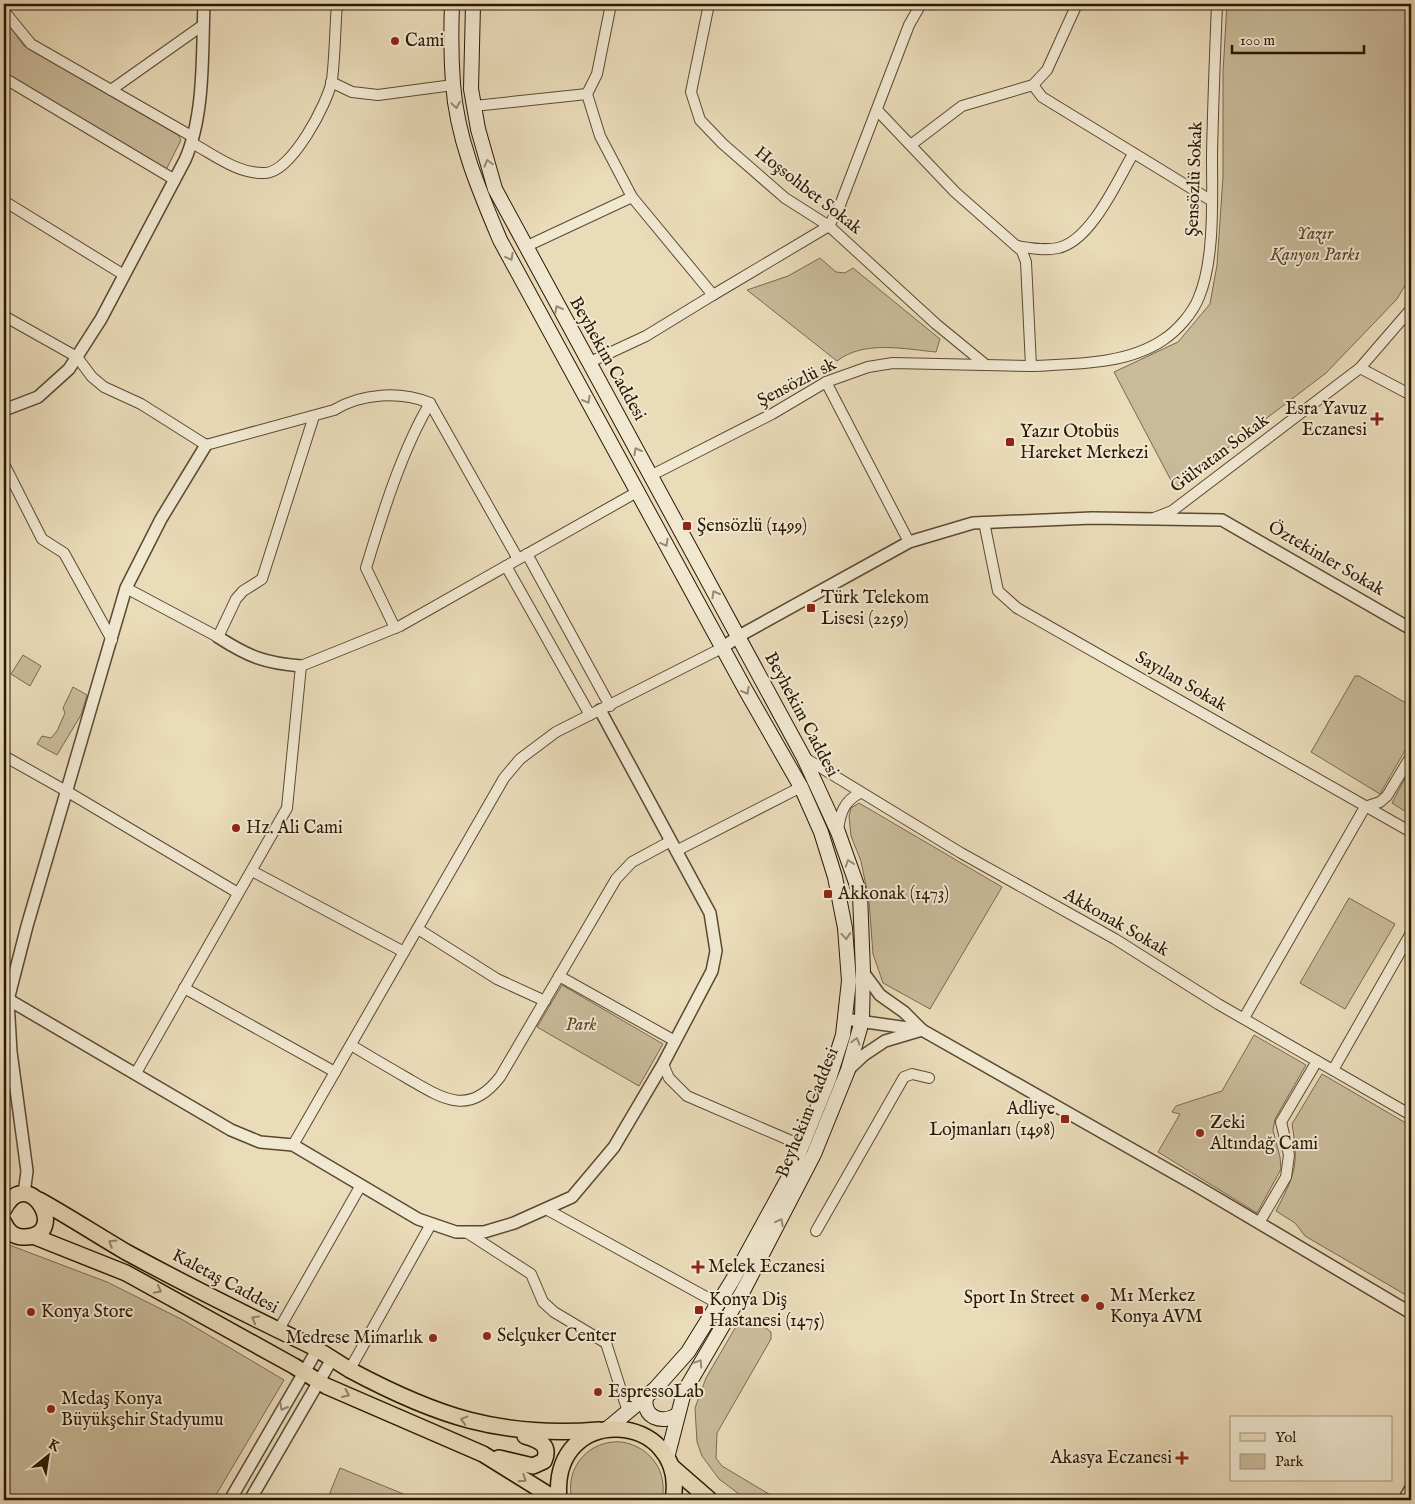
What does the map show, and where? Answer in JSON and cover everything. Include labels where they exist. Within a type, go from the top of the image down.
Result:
[{"type":"main road","name":"Beyhekim Caddesi","points":[[452,4],[453,85],[462,138],[478,188],[500,240],[722,648],[801,787],[821,832],[835,877],[845,928],[850,981],[843,1035],[829,1079],[782,1189],[732,1281],[688,1352],[646,1397],[603,1430]]},
{"type":"main road","name":"Beyhekim Caddesi","points":[[473,4],[471,48],[474,106],[478,129],[495,189],[588,364],[739,636],[804,758],[838,832],[860,894],[863,972],[862,1021],[848,1070],[814,1154],[743,1291],[688,1382],[677,1416],[669,1462]]},
{"type":"main road","points":[[16,1200],[43,1206],[46,1219],[39,1232],[33,1236]]},
{"type":"main road","name":"Kaletaş Caddesi","points":[[16,1200],[126,1252],[420,1405],[450,1416],[496,1428],[543,1433],[625,1429],[642,1434],[656,1444],[669,1462],[710,1500]]},
{"type":"main road","points":[[5,1227],[19,1237],[33,1236],[126,1273],[303,1371],[318,1382],[482,1454],[558,1500]]},
{"type":"main road","points":[[646,1397],[647,1410],[653,1417],[662,1420],[677,1416]]},
{"type":"main road","points":[[482,1454],[527,1466],[540,1465],[544,1461],[547,1450],[540,1441],[496,1428]]},
{"type":"main road","points":[[558,1500],[558,1476],[566,1456],[580,1440],[603,1430]]},
{"type":"main road","points":[[669,1462],[674,1483],[673,1500]]},
{"type":"street","points":[[4,410],[38,397],[69,369],[124,275],[175,180],[193,140],[201,77],[204,4]]},
{"type":"street","points":[[4,11],[31,44],[111,90],[243,172],[268,173],[285,165],[308,134],[332,82],[337,4]]},
{"type":"street","points":[[611,4],[597,74],[587,94],[600,136],[632,197],[713,295]]},
{"type":"street","name":"Hoşsohbet Sokak","points":[[709,4],[691,92],[700,120],[723,144],[785,198],[829,226],[936,324],[986,365]]},
{"type":"street","points":[[588,364],[646,336],[829,226],[840,205],[909,25],[921,4]]},
{"type":"street","points":[[912,144],[962,106],[1033,85],[1047,70],[1076,4]]},
{"type":"street","name":"Şensözlü Sokak","points":[[1162,340],[1182,322],[1199,298],[1207,271],[1212,201],[1217,4]]},
{"type":"street","points":[[111,90],[204,25]]},
{"type":"street","points":[[4,78],[175,180]]},
{"type":"street","points":[[332,82],[352,92],[378,95],[453,85]]},
{"type":"street","points":[[1033,85],[1042,97],[1212,201]]},
{"type":"street","points":[[474,106],[587,94]]},
{"type":"street","points":[[876,110],[887,123],[912,144],[955,192],[1022,251],[1026,262],[1031,366]]},
{"type":"street","points":[[1016,246],[1041,250],[1060,248],[1077,237],[1095,219],[1133,154]]},
{"type":"street","points":[[525,247],[632,197]]},
{"type":"street","points":[[4,201],[124,275]]},
{"type":"street","name":"Gülvatan Sokak","points":[[1154,518],[1172,511],[1360,368],[1411,309]]},
{"type":"street","points":[[4,316],[77,357],[92,377],[104,387],[148,408],[206,445]]},
{"type":"street","name":"Şensözlü sk","points":[[650,476],[772,414],[826,382],[868,368],[893,363],[1031,366],[1093,361],[1122,356],[1162,340]]},
{"type":"street","points":[[1360,368],[1411,395]]},
{"type":"street","points":[[826,382],[909,542]]},
{"type":"street","points":[[6,999],[231,1130],[260,1142],[293,1145],[418,1219],[456,1232],[484,1232],[514,1223],[572,1197],[614,1147],[663,1064],[712,971],[716,951],[710,913],[600,710],[522,557],[430,403],[412,396],[374,397],[349,401],[334,410],[206,445],[161,519],[126,588],[6,999],[7,1051],[27,1171],[16,1200]]},
{"type":"street","points":[[395,628],[366,568],[378,528],[418,424],[430,403]]},
{"type":"street","points":[[218,637],[236,599],[243,591],[262,579],[314,416]]},
{"type":"street","points":[[4,464],[42,539],[64,553],[112,640]]},
{"type":"street","points":[[126,588],[218,637],[244,654],[274,664],[302,666],[395,628],[637,492]]},
{"type":"street","points":[[293,1145],[504,778],[520,759],[556,732],[722,648],[739,636],[909,542],[974,523],[984,522],[1154,518]]},
{"type":"street","name":"Öztekinler Sokak","points":[[1154,518],[1222,520],[1411,629]]},
{"type":"street","name":"Sayılan Sokak","points":[[984,522],[998,591],[1017,608],[1365,808],[1411,832]]},
{"type":"street","points":[[506,566],[600,710]]},
{"type":"street","points":[[136,1073],[287,808],[302,666]]},
{"type":"street","points":[[4,756],[238,893]]},
{"type":"street","points":[[1244,1018],[1365,808],[1380,802],[1387,796],[1411,756]]},
{"type":"street","name":"Akkonak Sokak","points":[[804,758],[961,853],[1115,939],[1244,1018],[1411,1115]]},
{"type":"street","points":[[350,1045],[445,1100],[480,1097],[489,1091],[500,1077],[616,879],[632,862],[673,846],[801,787]]},
{"type":"street","points":[[838,832],[840,814],[844,805],[860,793]]},
{"type":"street","points":[[252,871],[404,952]]},
{"type":"street","points":[[418,929],[497,979],[545,1001]]},
{"type":"street","points":[[1333,1070],[1411,933]]},
{"type":"street","points":[[863,972],[880,995],[904,1012],[922,1030],[1411,1312]]},
{"type":"street","points":[[559,976],[675,1041]]},
{"type":"street","points":[[184,988],[335,1072]]},
{"type":"street","points":[[845,1019],[922,1030]]},
{"type":"street","points":[[848,1070],[864,1055],[885,1041],[922,1030]]},
{"type":"street","points":[[1259,1223],[1286,1177],[1289,1156],[1281,1122],[1317,1061]]},
{"type":"street","points":[[663,1064],[669,1078],[687,1096],[802,1146]]},
{"type":"street","points":[[816,1231],[904,1077],[912,1074],[929,1078]]},
{"type":"street","points":[[278,1331],[361,1185]]},
{"type":"street","points":[[546,1209],[717,1303]]},
{"type":"street","points":[[350,1370],[431,1224]]},
{"type":"street","points":[[466,1232],[531,1274],[543,1302],[554,1312],[606,1343],[628,1412]]},
{"type":"street","points":[[230,1500],[303,1371],[317,1350]]},
{"type":"street","points":[[250,1500],[332,1359]]},
{"type":"street","points":[[1404,1500],[1411,1488]]},
{"type":"green space","name":"Yazır Kanyon Parkı","points":[[1227,4],[1411,4],[1411,275],[1397,299],[1326,373],[1175,488],[1114,372],[1178,342],[1210,304],[1217,265],[1223,177],[1223,72]]},
{"type":"green space","points":[[4,18],[24,46],[178,135],[181,140],[167,168],[165,169],[4,74]]},
{"type":"green space","points":[[820,258],[836,272],[845,273],[853,268],[940,339],[936,352],[898,348],[872,348],[848,354],[837,361],[747,290],[788,276]]},
{"type":"green space","points":[[23,655],[41,666],[30,686],[11,674]]},
{"type":"green space","points":[[1355,676],[1359,676],[1411,706],[1411,740],[1380,794],[1311,752]]},
{"type":"green space","points":[[73,687],[87,695],[81,715],[57,755],[37,744],[42,736],[51,738],[57,731],[65,713],[63,708]]},
{"type":"green space","points":[[1411,767],[1411,815],[1392,803]]},
{"type":"green space","points":[[859,803],[1002,887],[930,1009],[883,983],[873,954],[869,901],[861,861],[851,836],[849,816],[851,808]]},
{"type":"green space","points":[[1349,898],[1395,924],[1345,1009],[1300,983]]},
{"type":"green space","name":"Park","points":[[562,985],[663,1044],[639,1086],[537,1027]]},
{"type":"green space","points":[[1254,1035],[1306,1065],[1275,1119],[1273,1130],[1281,1169],[1257,1213],[1158,1152],[1180,1114],[1172,1112],[1176,1106],[1222,1091]]},
{"type":"green space","points":[[1322,1074],[1411,1126],[1411,1298],[1305,1236],[1295,1223],[1276,1211],[1288,1188],[1294,1169],[1295,1150],[1292,1124]]},
{"type":"green space","points":[[4,1243],[107,1282],[183,1320],[284,1380],[213,1500],[4,1500]]},
{"type":"green space","points":[[753,1318],[771,1332],[771,1339],[717,1433],[716,1458],[722,1466],[779,1500],[747,1500],[719,1479],[702,1456],[697,1442],[695,1408],[706,1378],[738,1323]]},
{"type":"green space","points":[[610,1442],[622,1442],[641,1449],[655,1462],[662,1480],[662,1500],[572,1500],[570,1488],[572,1477],[582,1458],[599,1445]]},
{"type":"green space","points":[[340,1468],[418,1500],[327,1500]]},
{"type":"place","name":"Cami","points":[[395,41]]},
{"type":"place","name":"Esra Yavuz Eczanesi","points":[[1377,419]]},
{"type":"place","name":"Yazır Otobüs Hareket Merkezi","points":[[1010,442]]},
{"type":"place","name":"Şensözlü (1499)","points":[[687,526]]},
{"type":"place","name":"Türk Telekom Lisesi (2259)","points":[[811,608]]},
{"type":"place","name":"Hz. Ali Cami","points":[[236,828]]},
{"type":"place","name":"Akkonak (1473)","points":[[828,894]]},
{"type":"place","name":"Adliye Lojmanları (1498)","points":[[1065,1119]]},
{"type":"place","name":"Zeki Altındağ Cami","points":[[1200,1133]]},
{"type":"place","name":"Melek Eczanesi","points":[[698,1267]]},
{"type":"place","name":"Sport In Street","points":[[1085,1298]]},
{"type":"place","name":"M1 Merkez Konya AVM","points":[[1100,1306]]},
{"type":"place","name":"Konya Diş Hastanesi (1475)","points":[[699,1310]]},
{"type":"place","name":"Konya Store","points":[[31,1312]]},
{"type":"place","name":"Selçuker Center","points":[[487,1336]]},
{"type":"place","name":"Medrese Mimarlık","points":[[433,1338]]},
{"type":"place","name":"EspressoLab","points":[[598,1392]]},
{"type":"place","name":"Medaş Konya Büyükşehir Stadyumu","points":[[51,1409]]},
{"type":"place","name":"Akasya Eczanesi","points":[[1182,1458]]}]
